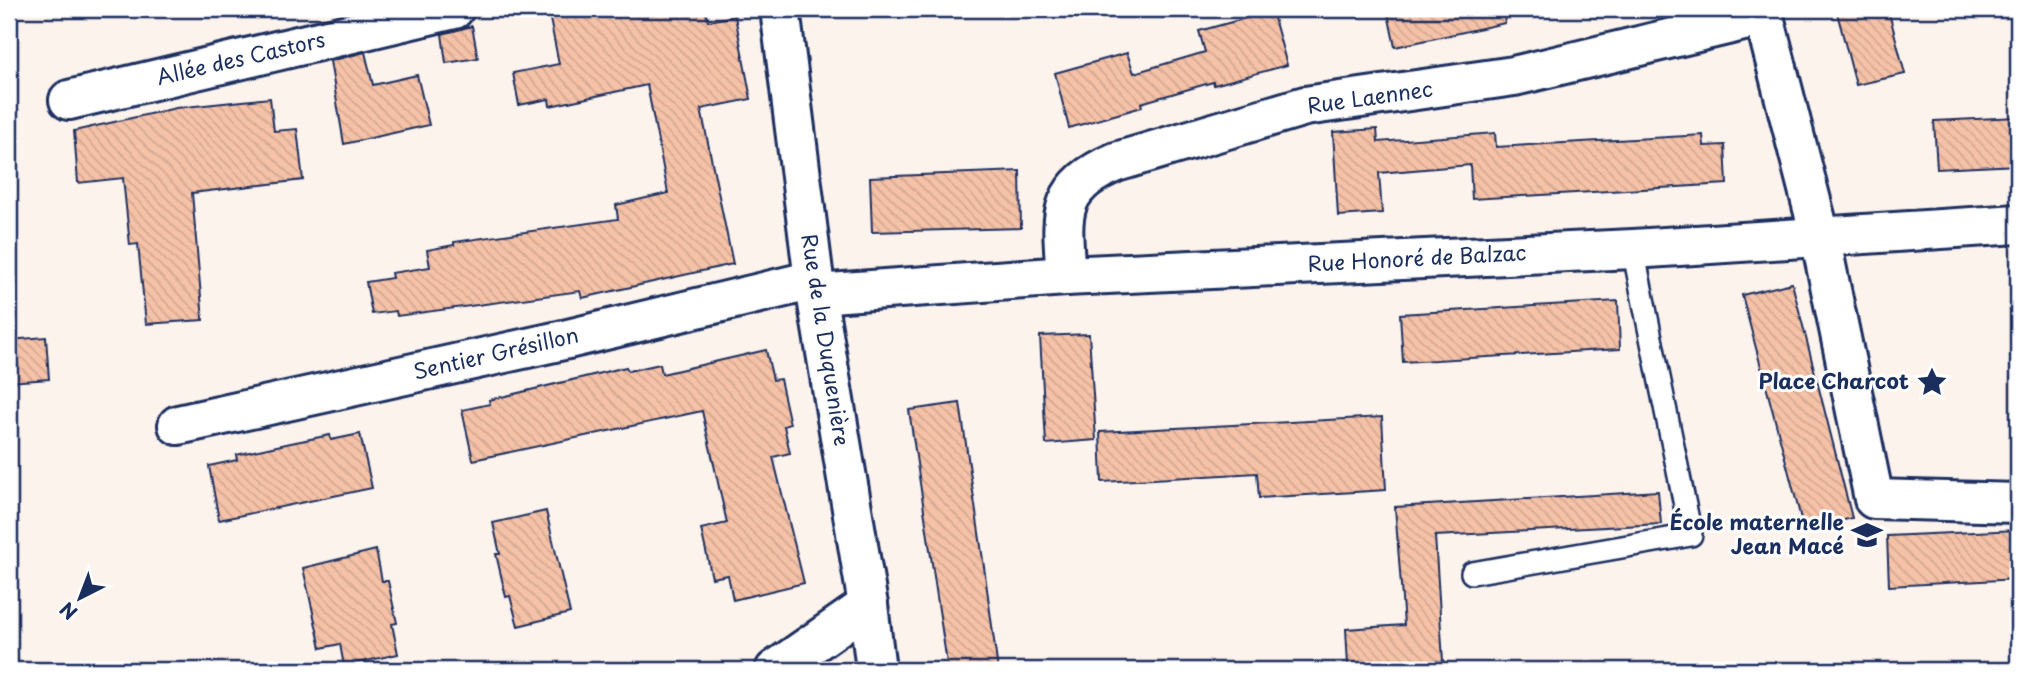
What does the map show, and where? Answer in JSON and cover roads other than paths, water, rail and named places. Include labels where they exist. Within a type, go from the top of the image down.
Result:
[{"type":"street","name":"Allée des Castors","points":[[69,100],[454,9]]},
{"type":"street","name":"Rue de la Duquenière","points":[[780,9],[815,287],[868,605],[876,670]]},
{"type":"street","points":[[1763,12],[1820,236],[1874,499],[2018,503]]},
{"type":"street","name":"Rue Laennec","points":[[1066,276],[1062,222],[1070,197],[1087,177],[1116,162],[1305,106],[1514,76],[1763,12]]},
{"type":"street","name":"Rue Honoré de Balzac","points":[[815,287],[1633,249],[2018,224]]},
{"type":"street","name":"Sentier Grésillon","points":[[178,425],[815,287]]},
{"type":"street","points":[[775,670],[868,605]]},
{"type":"lane","points":[[1472,573],[1691,535],[1633,249]]},
{"type":"place","name":"Place Charcot","points":[[1932,382]]},
{"type":"place","name":"École maternelle Jean Macé","points":[[1867,535]]}]
